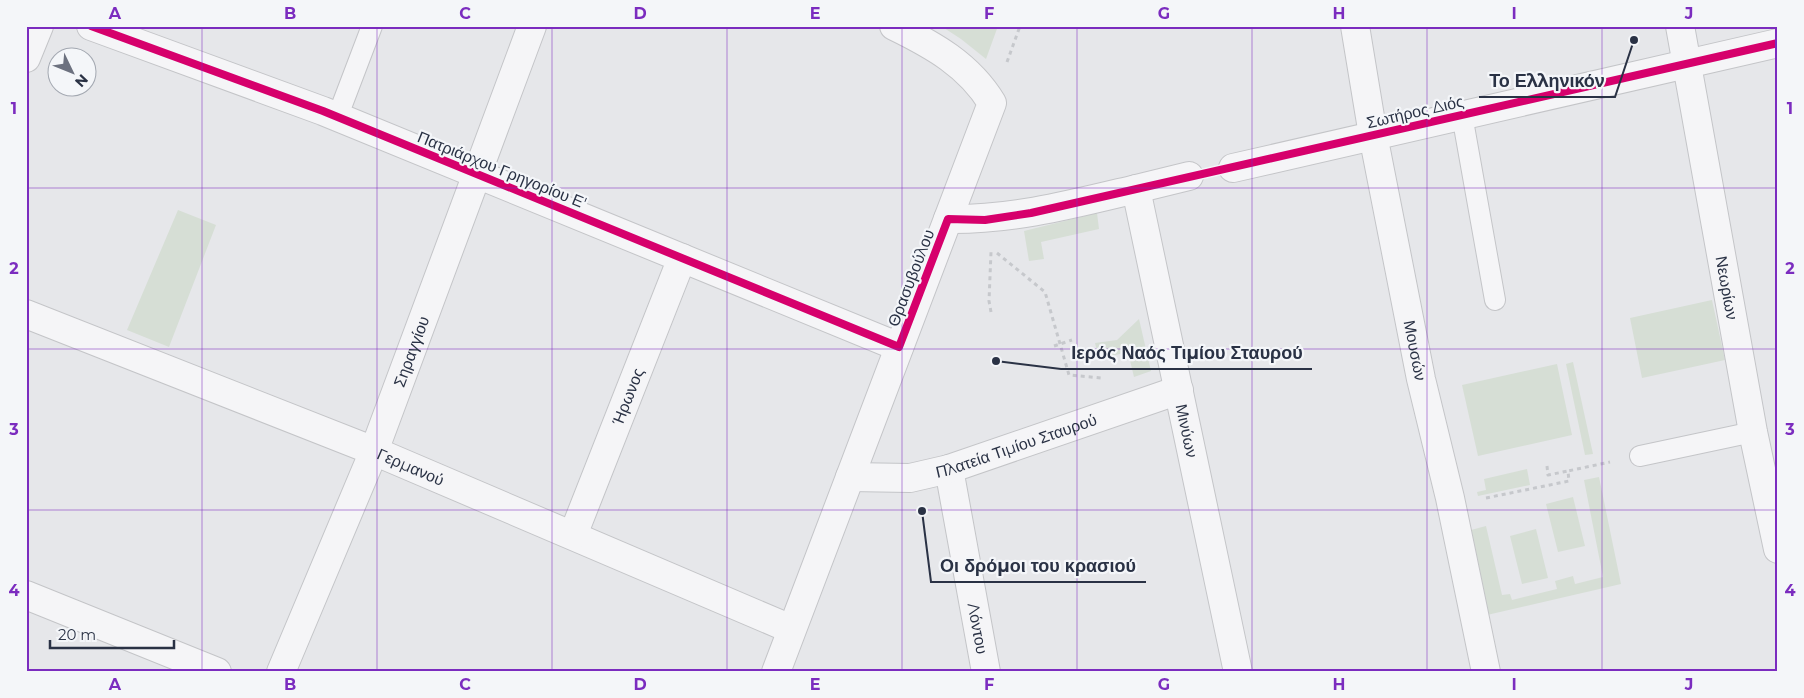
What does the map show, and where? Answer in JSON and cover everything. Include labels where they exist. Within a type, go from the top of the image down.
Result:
[{"type":"street","points":[[26,58],[39,26]]},
{"type":"street","name":"Πατριάρχου Γρηγορίου Ε'","points":[[91,26],[337,118],[899,347]]},
{"type":"street","name":"Σηραγγίου","points":[[281,672],[374,451],[532,26]]},
{"type":"street","name":"Θρασυβούλου","points":[[776,672],[992,102],[982,87],[955,60],[894,26]]},
{"type":"street","name":"Μουσών","points":[[1355,26],[1373,135],[1421,379],[1450,498],[1486,672]]},
{"type":"street","name":"Νεωρίων","points":[[1680,26],[1753,432],[1778,549]]},
{"type":"street","name":"Σωτήρος Διός","points":[[1233,168],[1778,43]]},
{"type":"street","points":[[948,219],[985,220],[1031,213],[1189,176]]},
{"type":"street","name":"Μινύων","points":[[1136,189],[1238,672]]},
{"type":"street","name":"Ήρωνος","points":[[573,535],[682,258]]},
{"type":"street","name":"Γερμανού","points":[[26,314],[374,451],[791,629]]},
{"type":"street","name":"Πλατεία Τιμίου Σταυρού","points":[[850,477],[910,478],[949,469],[1178,390]]},
{"type":"street","name":"Λόντου","points":[[949,469],[986,672]]},
{"type":"street","points":[[26,595],[217,672]]},
{"type":"lane","points":[[337,118],[372,26]]},
{"type":"lane","points":[[1462,115],[1495,300]]},
{"type":"lane","points":[[1640,456],[1753,432]]},
{"type":"path","points":[[991,312],[989,301],[992,249],[1045,292],[1069,375]]},
{"type":"path","points":[[1054,346],[1072,340]]},
{"type":"path","points":[[1547,466],[1548,475],[1597,465]]},
{"type":"path","points":[[1481,499],[1570,481],[1568,471]]},
{"type":"shaded area","points":[[941,26],[998,26],[986,59]]},
{"type":"shaded area","points":[[178,210],[216,225],[169,347],[127,330]]},
{"type":"shaded area","points":[[1097,213],[1099,229],[1041,242],[1044,259],[1029,261],[1024,231]]},
{"type":"shaded area","points":[[1712,300],[1725,360],[1642,378],[1630,318]]},
{"type":"shaded area","points":[[1139,319],[1151,371],[1134,377],[1128,352],[1099,359],[1095,343],[1117,340]]},
{"type":"shaded area","points":[[1573,362],[1593,454],[1585,455],[1566,364]]},
{"type":"shaded area","points":[[1557,364],[1572,435],[1478,456],[1462,385]]},
{"type":"shaded area","points":[[1527,469],[1530,485],[1478,496],[1477,492],[1486,490],[1484,479]]},
{"type":"shaded area","points":[[1599,477],[1621,584],[1487,615],[1471,530],[1486,526],[1502,595],[1510,594],[1512,600],[1557,589],[1555,581],[1573,576],[1575,584],[1603,577],[1584,480]]},
{"type":"shaded area","points":[[1573,497],[1585,546],[1558,552],[1546,504]]},
{"type":"shaded area","points":[[1536,529],[1548,578],[1522,584],[1510,536]]},
{"type":"cycle path","points":[[91,26],[323,111],[899,347],[948,219],[985,220],[1031,213],[1778,43]]},
{"type":"place","name":"Το Ελληνικόν","points":[[1634,40]]},
{"type":"place","name":"Ιερός Ναός Τιμίου Σταυρού","points":[[996,361]]},
{"type":"place","name":"Οι δρόμοι του κρασιού","points":[[922,511]]}]
